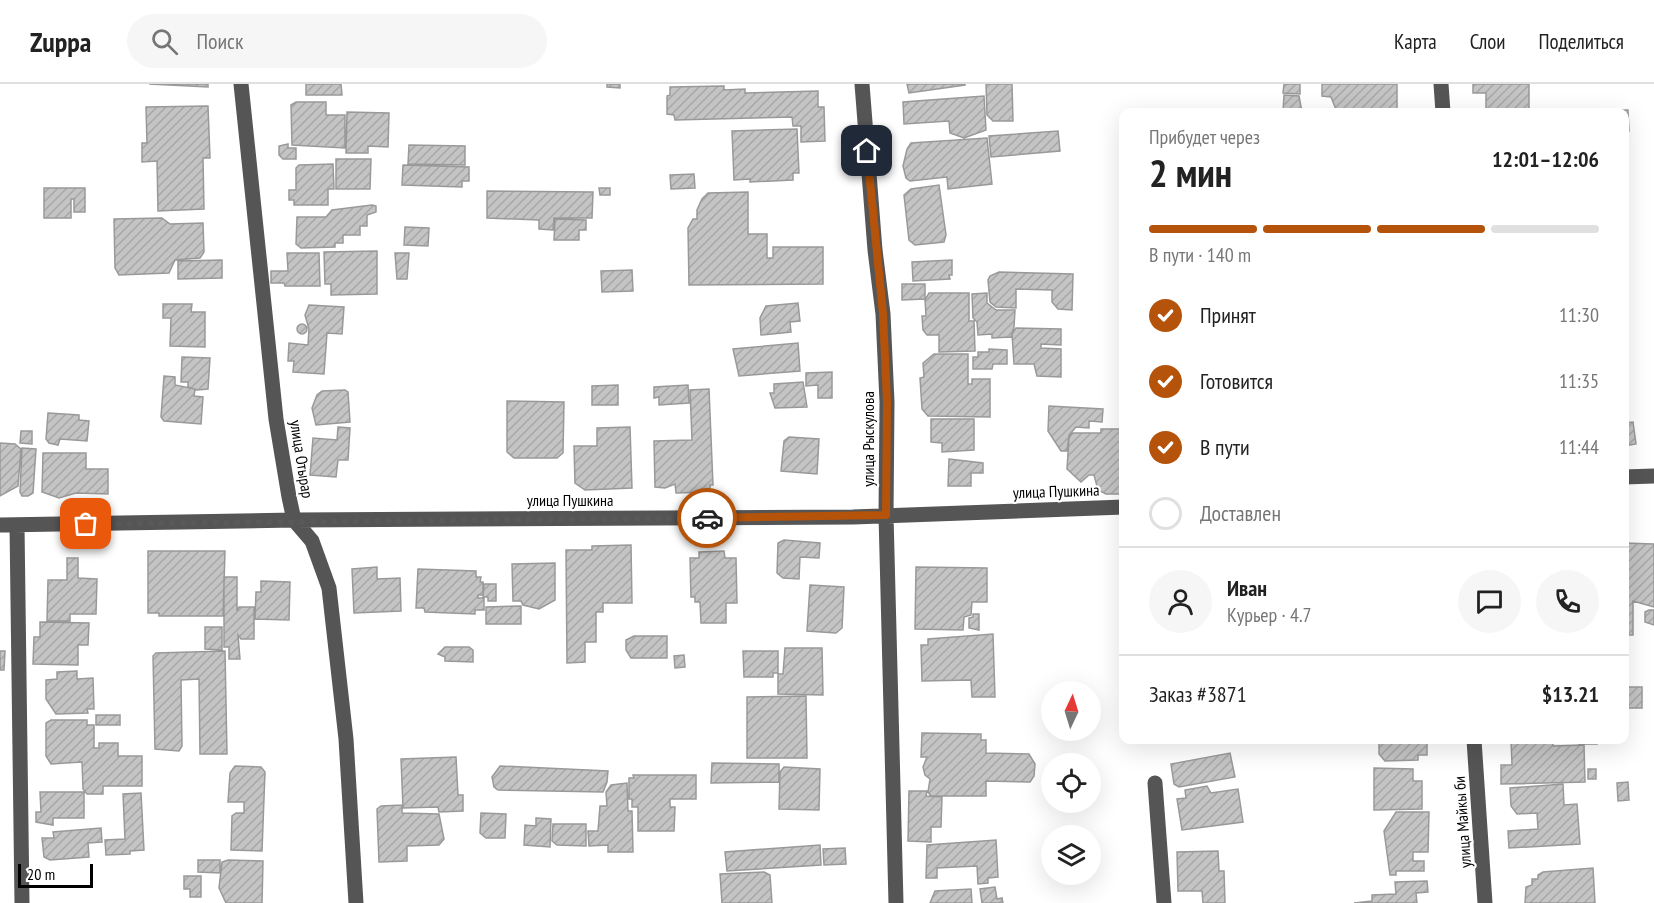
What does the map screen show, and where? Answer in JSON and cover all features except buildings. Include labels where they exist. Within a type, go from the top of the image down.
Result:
[{"type":"street","name":"улица Отырар","points":[[241,84],[276,418],[294,520],[312,541],[329,588],[346,739],[356,903]]},
{"type":"street","name":"улица Рыскулова","points":[[862,84],[875,250],[884,325],[887,402],[886,515],[896,903]]},
{"type":"street","points":[[1441,84],[1443,108]]},
{"type":"street","points":[[1629,477],[1654,476]]},
{"type":"street","name":"улица Пушкина","points":[[0,525],[886,515],[1119,507]]},
{"type":"street","points":[[17,525],[22,903]]},
{"type":"street","name":"улица Майкы би","points":[[1474,744],[1485,903]]},
{"type":"street","points":[[1155,783],[1164,903]]},
{"type":"way so far","points":[[86,524],[294,520],[707,518]]},
{"type":"route","points":[[707,518],[886,515],[887,402],[883,314],[867,151]]}]
